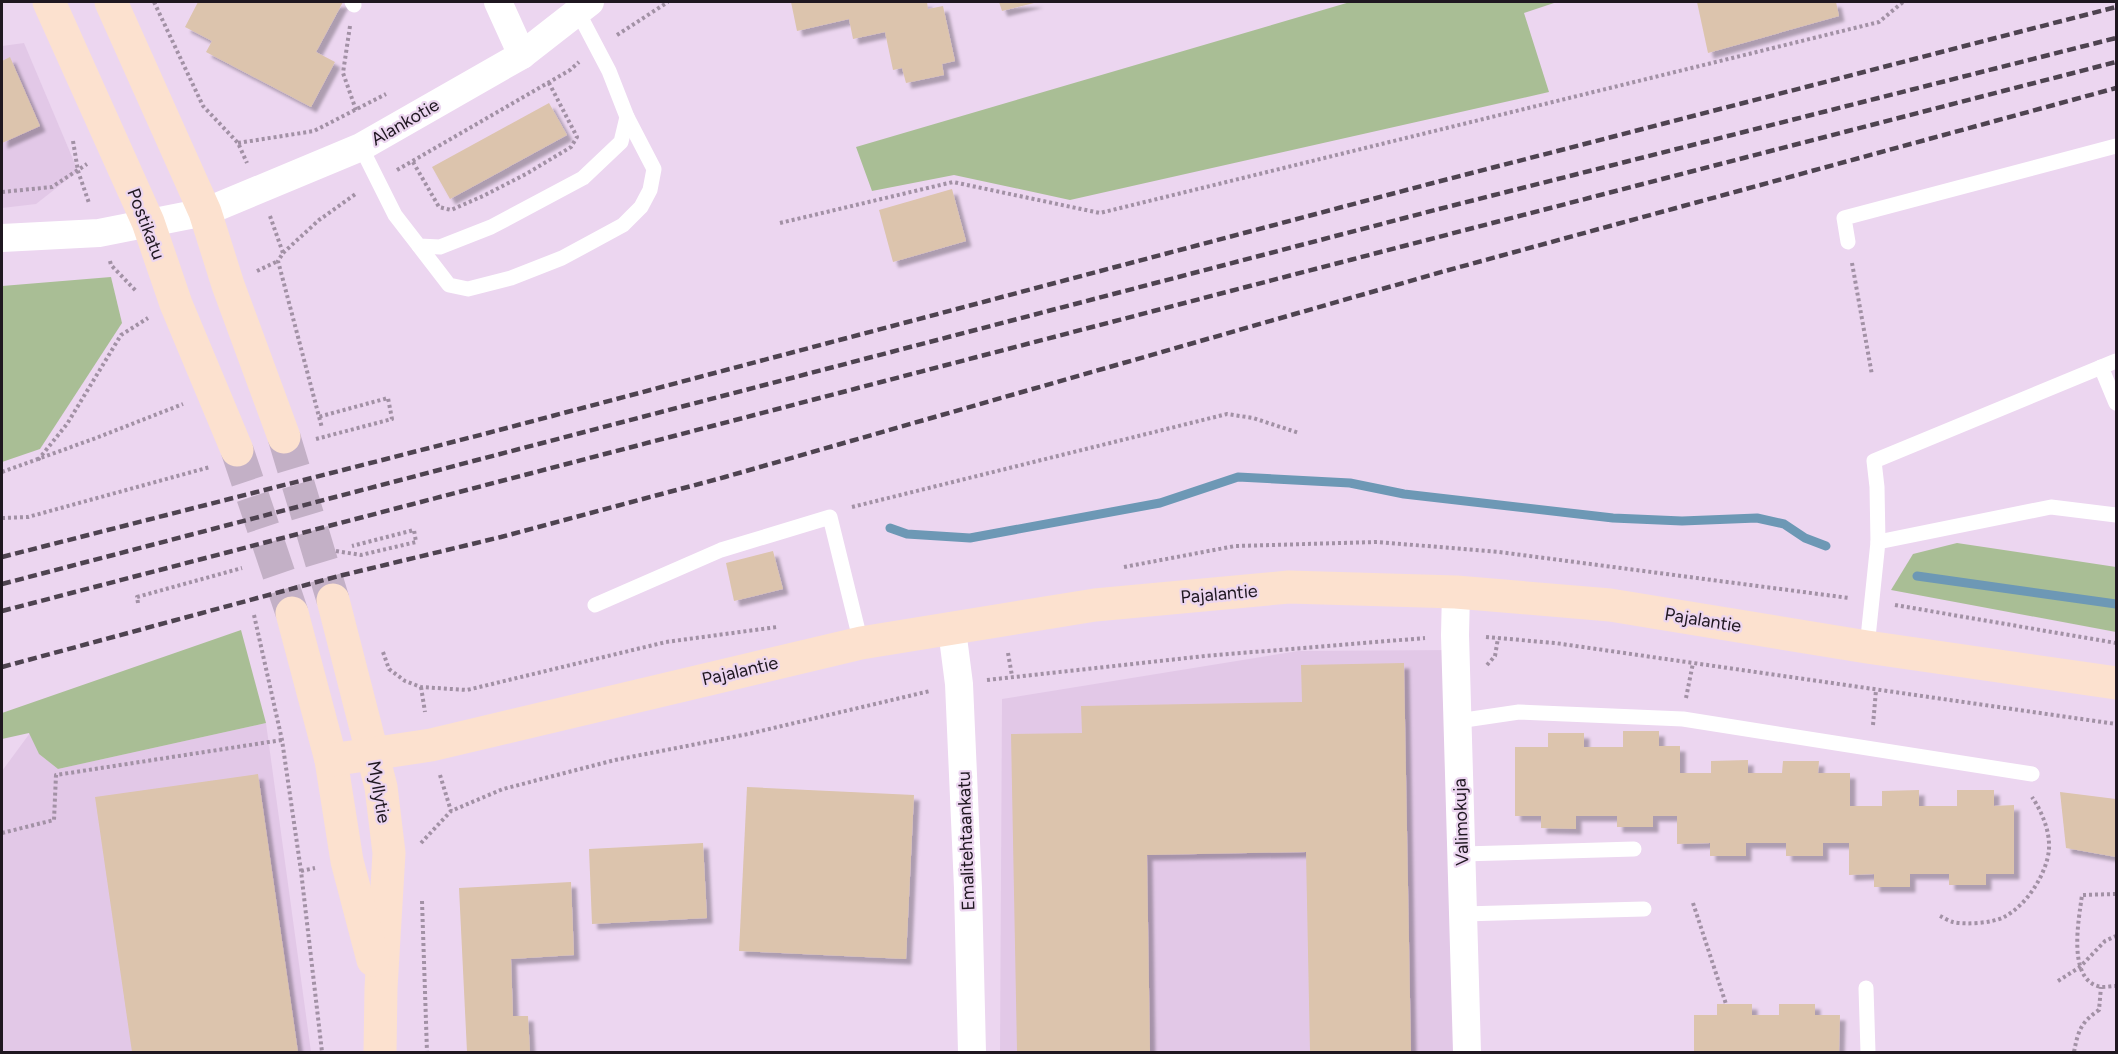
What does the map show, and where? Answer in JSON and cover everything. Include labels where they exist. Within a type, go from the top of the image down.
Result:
[{"type":"street","name":"Postikatu","points":[[49,2],[148,222],[176,304],[237,450]]},
{"type":"street","points":[[111,2],[205,212],[228,285],[284,437]]},
{"type":"street","points":[[498,2],[522,55]]},
{"type":"street","name":"Alankotie","points":[[2,238],[99,233],[205,212],[360,147],[522,55],[584,7]]},
{"type":"street","name":"Pajalantie","points":[[331,760],[431,745],[861,643],[1095,605],[1289,587],[1456,592],[1610,605],[2116,683]]},
{"type":"street","name":"Valimokuja","points":[[1456,592],[1455,635],[1467,1053]]},
{"type":"street","name":"Myllytie","points":[[333,600],[381,787],[389,853],[381,988],[380,1053]]},
{"type":"street","name":"Myllytie","points":[[292,613],[331,760],[346,861],[381,988]]},
{"type":"street","name":"Emalitehtaankatu","points":[[952,630],[959,684],[968,888],[972,1053]]},
{"type":"lane","points":[[360,147],[396,215],[449,285],[468,289],[511,278],[562,258],[623,225],[641,207],[650,190],[654,169],[627,117],[584,7]]},
{"type":"lane","points":[[419,246],[440,248],[490,226],[583,177],[621,142],[627,117]]},
{"type":"lane","points":[[1848,242],[1844,218],[2116,146]]},
{"type":"lane","points":[[1867,646],[1878,542],[1874,461],[2116,361]]},
{"type":"lane","points":[[2101,367],[2116,403]]},
{"type":"lane","points":[[1878,542],[2051,507],[2116,515]]},
{"type":"lane","points":[[595,604],[721,550],[830,517],[861,643]]},
{"type":"lane","points":[[1458,721],[1520,711],[1683,719],[2032,774]]},
{"type":"lane","points":[[1462,854],[1634,849]]},
{"type":"lane","points":[[1463,914],[1644,909]]},
{"type":"lane","points":[[1866,987],[1868,1053]]},
{"type":"path","points":[[154,2],[203,106],[238,143],[260,189],[284,253]]},
{"type":"path","points":[[228,285],[278,261],[319,220],[378,179],[412,162],[570,70],[598,47],[668,2]]},
{"type":"path","points":[[780,223],[953,182],[1100,213],[1880,22],[1903,2]]},
{"type":"path","points":[[353,3],[343,73],[356,110]]},
{"type":"path","points":[[412,162],[439,207],[451,210],[526,174],[571,147],[577,137],[548,81]]},
{"type":"path","points":[[238,143],[314,131],[387,94]]},
{"type":"path","points":[[1848,242],[1872,375]]},
{"type":"path","points":[[278,261],[322,428]]},
{"type":"path","points":[[38,460],[67,424],[121,335],[156,313],[176,304]]},
{"type":"path","points":[[318,417],[388,398],[392,419]]},
{"type":"path","points":[[2,472],[183,404]]},
{"type":"path","points":[[852,506],[1227,414],[1253,418],[1299,433]]},
{"type":"path","points":[[2,519],[28,517],[151,482]]},
{"type":"path","points":[[336,551],[361,555],[416,542],[414,530],[352,546]]},
{"type":"path","points":[[138,603],[137,597],[242,568]]},
{"type":"path","points":[[254,615],[282,740],[301,871],[322,1053]]},
{"type":"path","points":[[452,811],[503,789],[615,760],[748,734],[959,684],[1194,657],[1455,635],[1555,643],[2116,724]]},
{"type":"path","points":[[382,648],[389,669],[405,681],[421,687]]},
{"type":"path","points":[[1683,719],[1693,663]]},
{"type":"path","points":[[1871,748],[1876,690]]},
{"type":"path","points":[[2,833],[54,820],[56,775],[282,740]]},
{"type":"path","points":[[1940,916],[1953,922],[1988,922],[2004,917],[2024,901],[2035,888],[2045,870],[2049,849],[2047,828],[2029,791]]},
{"type":"path","points":[[421,891],[427,1053]]},
{"type":"path","points":[[2116,894],[2082,895],[2077,933],[2080,967],[2087,978],[2101,987],[2116,986]]},
{"type":"path","points":[[1693,903],[1726,1004]]},
{"type":"path","points":[[2058,981],[2080,967],[2105,941],[2116,936]]},
{"type":"path","points":[[2074,1053],[2078,1030],[2088,1017],[2099,1010],[2101,987]]},
{"type":"shaded area","points":[[24,43],[78,171],[36,204],[2,208],[2,46]]},
{"type":"shaded area","points":[[1457,650],[1465,1052],[1000,1052],[1002,699],[1298,651]]},
{"type":"shaded area","points":[[266,723],[311,1052],[2,1052],[2,771],[30,733],[39,754],[58,769]]},
{"type":"green space","points":[[1350,2],[1557,2],[1524,13],[1549,92],[1070,200],[954,175],[872,191],[856,147]]},
{"type":"green space","points":[[111,277],[122,323],[40,449],[2,462],[2,286]]},
{"type":"green space","points":[[1957,543],[2116,567],[2116,632],[1891,590],[1913,554]]},
{"type":"green space","points":[[241,630],[266,723],[58,769],[39,754],[29,733],[2,739],[2,713]]},
{"type":"building","points":[[198,2],[343,2],[316,52],[335,62],[311,107],[206,52],[212,41],[185,27]]},
{"type":"building","points":[[791,2],[927,2],[928,9],[943,6],[955,61],[942,64],[944,75],[906,83],[902,68],[893,70],[885,32],[853,39],[849,19],[797,31]]},
{"type":"building","points":[[999,2],[1038,2],[1002,11]]},
{"type":"building","points":[[1697,2],[1836,2],[1839,16],[1708,53]]},
{"type":"building","points":[[10,57],[40,126],[2,143],[2,61]]},
{"type":"building","points":[[549,103],[567,135],[450,199],[432,167]]},
{"type":"building","points":[[952,189],[966,241],[893,262],[879,210]]},
{"type":"building","points":[[773,551],[783,589],[734,601],[726,563]]},
{"type":"building","points":[[1404,663],[1411,1052],[1310,1052],[1306,852],[1147,855],[1150,1052],[1017,1052],[1011,734],[1082,733],[1081,706],[1302,702],[1301,665]]},
{"type":"building","points":[[1623,731],[1659,731],[1659,746],[1680,746],[1680,773],[1711,773],[1711,761],[1748,760],[1748,773],[1782,773],[1783,761],[1819,761],[1818,773],[1850,773],[1850,806],[1882,806],[1882,791],[1919,790],[1919,806],[1957,806],[1957,790],[1994,790],[1994,806],[2014,805],[2014,874],[1986,874],[1986,885],[1949,885],[1949,874],[1910,874],[1910,887],[1874,887],[1874,874],[1849,875],[1849,843],[1823,843],[1823,856],[1786,856],[1786,843],[1746,843],[1746,856],[1710,856],[1710,843],[1677,844],[1677,816],[1653,816],[1653,827],[1617,827],[1617,816],[1576,816],[1576,829],[1541,828],[1541,816],[1515,816],[1515,747],[1548,747],[1548,733],[1584,733],[1584,747],[1623,747]]},
{"type":"building","points":[[258,774],[298,1052],[132,1052],[95,797]]},
{"type":"building","points":[[747,787],[914,795],[906,959],[739,951]]},
{"type":"building","points":[[2060,792],[2116,799],[2116,857],[2066,848]]},
{"type":"building","points":[[703,843],[707,918],[592,924],[589,849]]},
{"type":"building","points":[[571,882],[574,955],[511,959],[513,1016],[528,1016],[530,1052],[467,1052],[459,888]]},
{"type":"building","points":[[1717,1004],[1752,1004],[1752,1015],[1779,1015],[1779,1004],[1815,1004],[1815,1015],[1840,1015],[1839,1052],[1694,1052],[1694,1015],[1717,1015]]},
{"type":"waterway","points":[[890,528],[907,534],[970,538],[1160,503],[1238,477],[1350,483],[1404,494],[1613,518],[1682,521],[1757,518],[1784,524],[1805,538],[1826,546]]},
{"type":"waterway","points":[[1917,576],[2116,604]]},
{"type":"tunnel","points":[[284,437],[333,600]]},
{"type":"tunnel","points":[[237,450],[292,613]]},
{"type":"railway","points":[[2,557],[484,434],[1433,183],[2116,7]]},
{"type":"railway","points":[[2,584],[1439,209],[2116,38]]},
{"type":"railway","points":[[2,611],[2116,62]]},
{"type":"railway","points":[[2,667],[339,576],[501,537],[725,477],[1445,271],[2116,88]]}]
